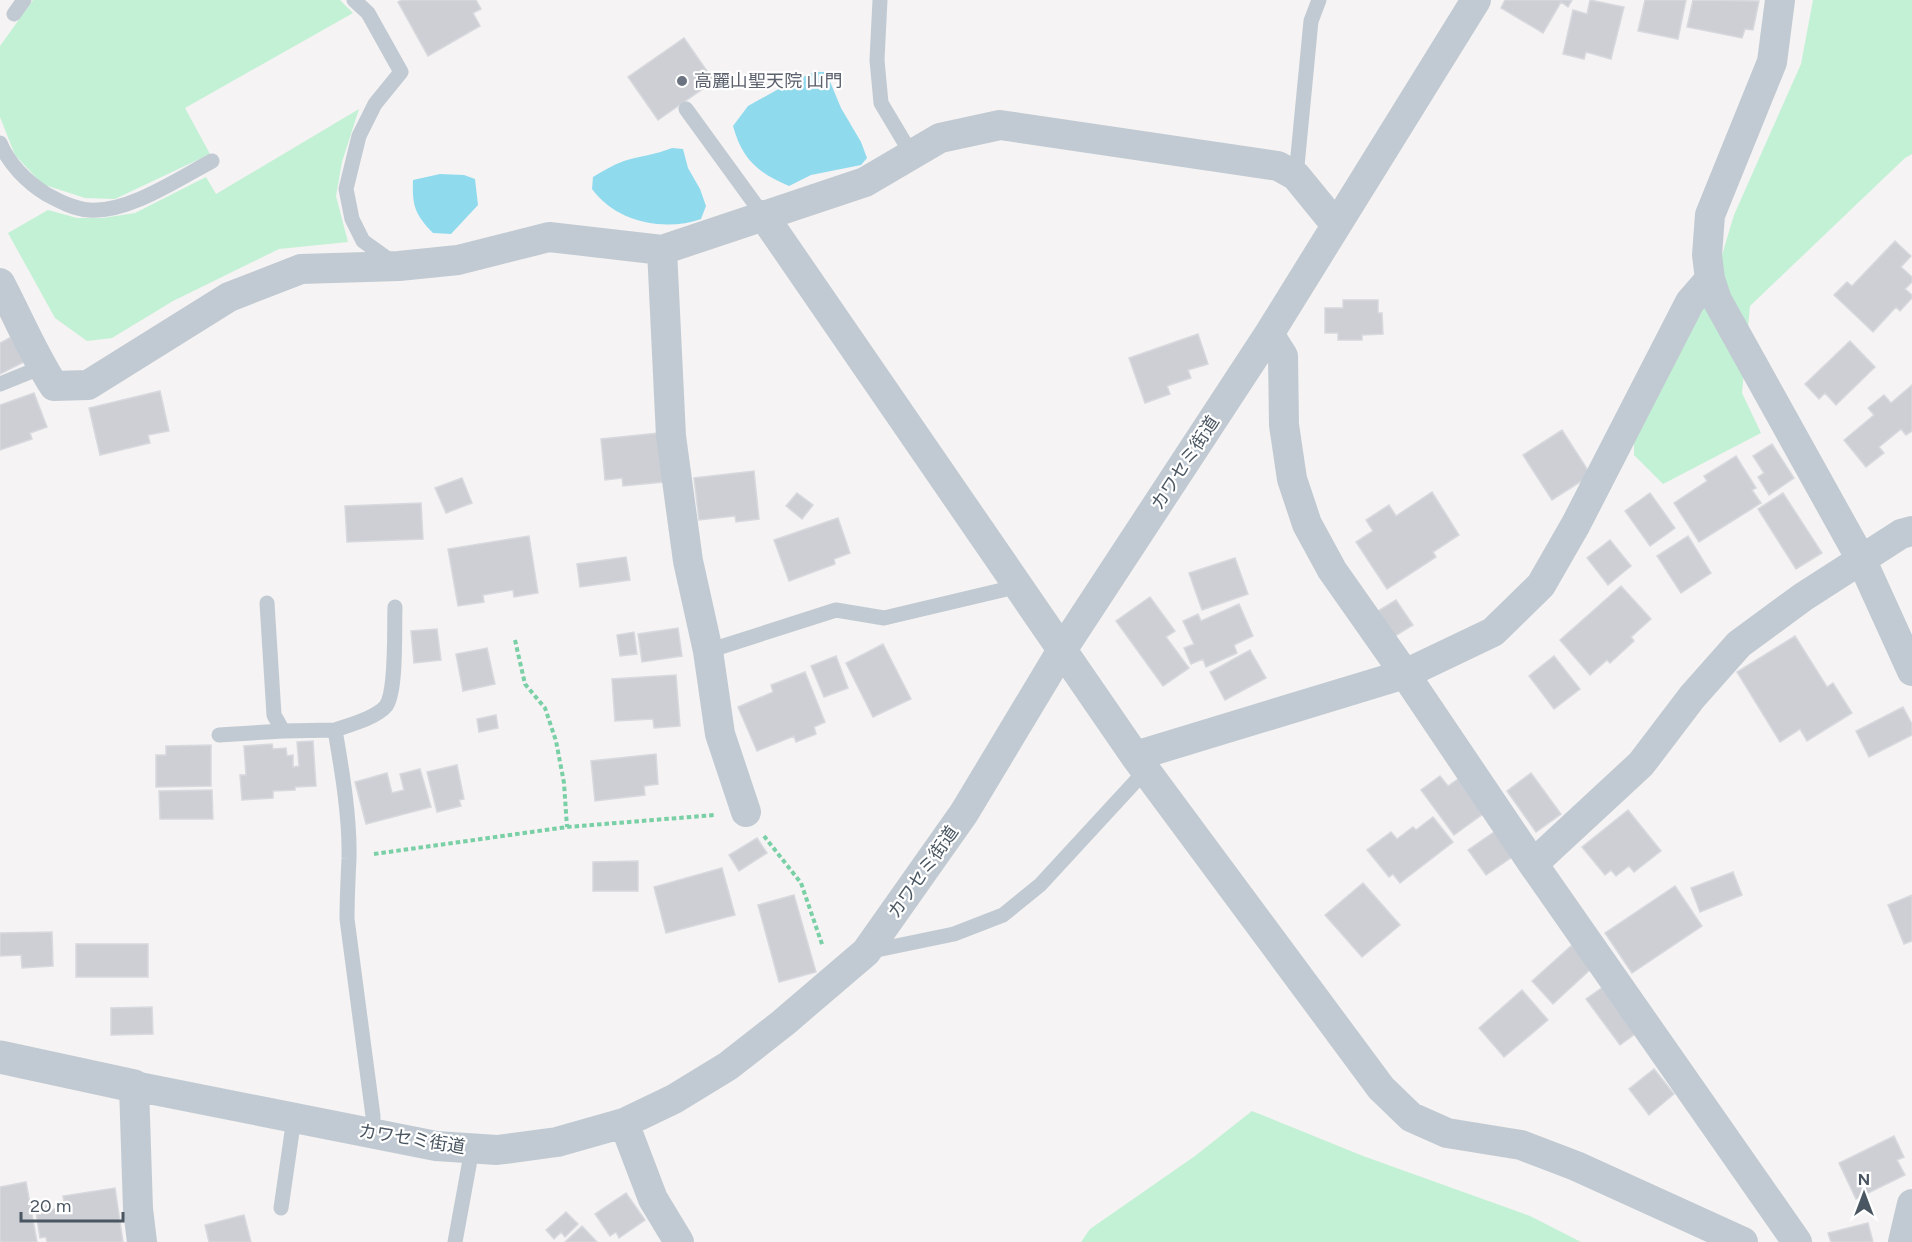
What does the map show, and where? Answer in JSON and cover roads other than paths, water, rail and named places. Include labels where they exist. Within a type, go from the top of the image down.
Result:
[{"type":"street","name":"カワセミ街道","points":[[0,1057],[436,1146],[497,1150],[557,1142],[624,1123],[674,1099],[728,1065],[783,1023],[866,952],[964,813],[1062,650],[1269,334],[1476,0]]},
{"type":"street","points":[[1780,0],[1772,62],[1710,215],[1707,255],[1710,279],[1717,300],[1862,561],[1912,671]]},
{"type":"street","points":[[0,283],[42,367],[54,386],[88,385],[230,297],[301,269],[399,266],[458,260],[549,237],[663,250],[865,182],[940,138],[1000,125],[1278,166],[1296,176],[1336,225]]},
{"type":"street","points":[[763,215],[1140,763],[1381,1088],[1411,1117],[1447,1133],[1521,1145],[1576,1166],[1743,1242]]},
{"type":"street","points":[[663,250],[671,436],[688,561],[708,651],[720,734],[746,812]]},
{"type":"street","points":[[1140,763],[1405,674],[1493,632],[1540,585],[1581,514],[1690,302],[1710,279]]},
{"type":"street","points":[[1269,334],[1283,356],[1284,424],[1292,479],[1307,524],[1332,570],[1533,864],[1797,1242]]},
{"type":"street","points":[[1533,864],[1641,764],[1692,697],[1738,644],[1803,597],[1901,534],[1912,531]]},
{"type":"street","points":[[134,1086],[138,1209],[142,1242]]},
{"type":"street","points":[[624,1123],[653,1199],[679,1242]]},
{"type":"street","points":[[1903,1242],[1912,1204]]},
{"type":"lane","points":[[14,14],[24,0]]},
{"type":"lane","points":[[354,0],[368,13],[400,72],[375,104],[359,136],[346,189],[352,219],[363,241],[399,266]]},
{"type":"lane","points":[[880,0],[877,60],[881,103],[912,155]]},
{"type":"lane","points":[[1296,176],[1311,21],[1319,0]]},
{"type":"lane","points":[[686,109],[763,215]]},
{"type":"lane","points":[[0,143],[5,154],[31,185],[61,202],[88,210],[114,207],[141,197],[212,161]]},
{"type":"lane","points":[[0,384],[42,367]]},
{"type":"lane","points":[[708,651],[836,610],[884,618],[1018,586]]},
{"type":"lane","points":[[267,603],[274,715],[283,731]]},
{"type":"lane","points":[[219,735],[335,730],[366,718],[386,706],[392,690],[394,607]]},
{"type":"lane","points":[[335,730],[344,779],[349,858],[346,886],[347,918],[373,1116],[372,1133]]},
{"type":"lane","points":[[866,952],[954,934],[1003,915],[1040,885],[1140,763]]},
{"type":"lane","points":[[281,1208],[294,1118]]},
{"type":"lane","points":[[456,1242],[472,1149]]},
{"type":"water","points":[[815,72],[826,72],[841,108],[861,142],[867,158],[861,165],[811,175],[789,186],[768,176],[753,164],[741,147],[733,126],[748,106],[793,81]]},
{"type":"water","points":[[672,148],[683,149],[688,168],[700,189],[706,206],[701,219],[672,224],[642,221],[614,209],[592,189],[593,177],[612,166]]},
{"type":"water","points":[[440,174],[464,175],[475,179],[478,205],[451,234],[433,233],[418,215],[414,203],[413,180]]},
{"type":"place","name":"高麗山聖天院 山門","points":[[682,81]]}]
